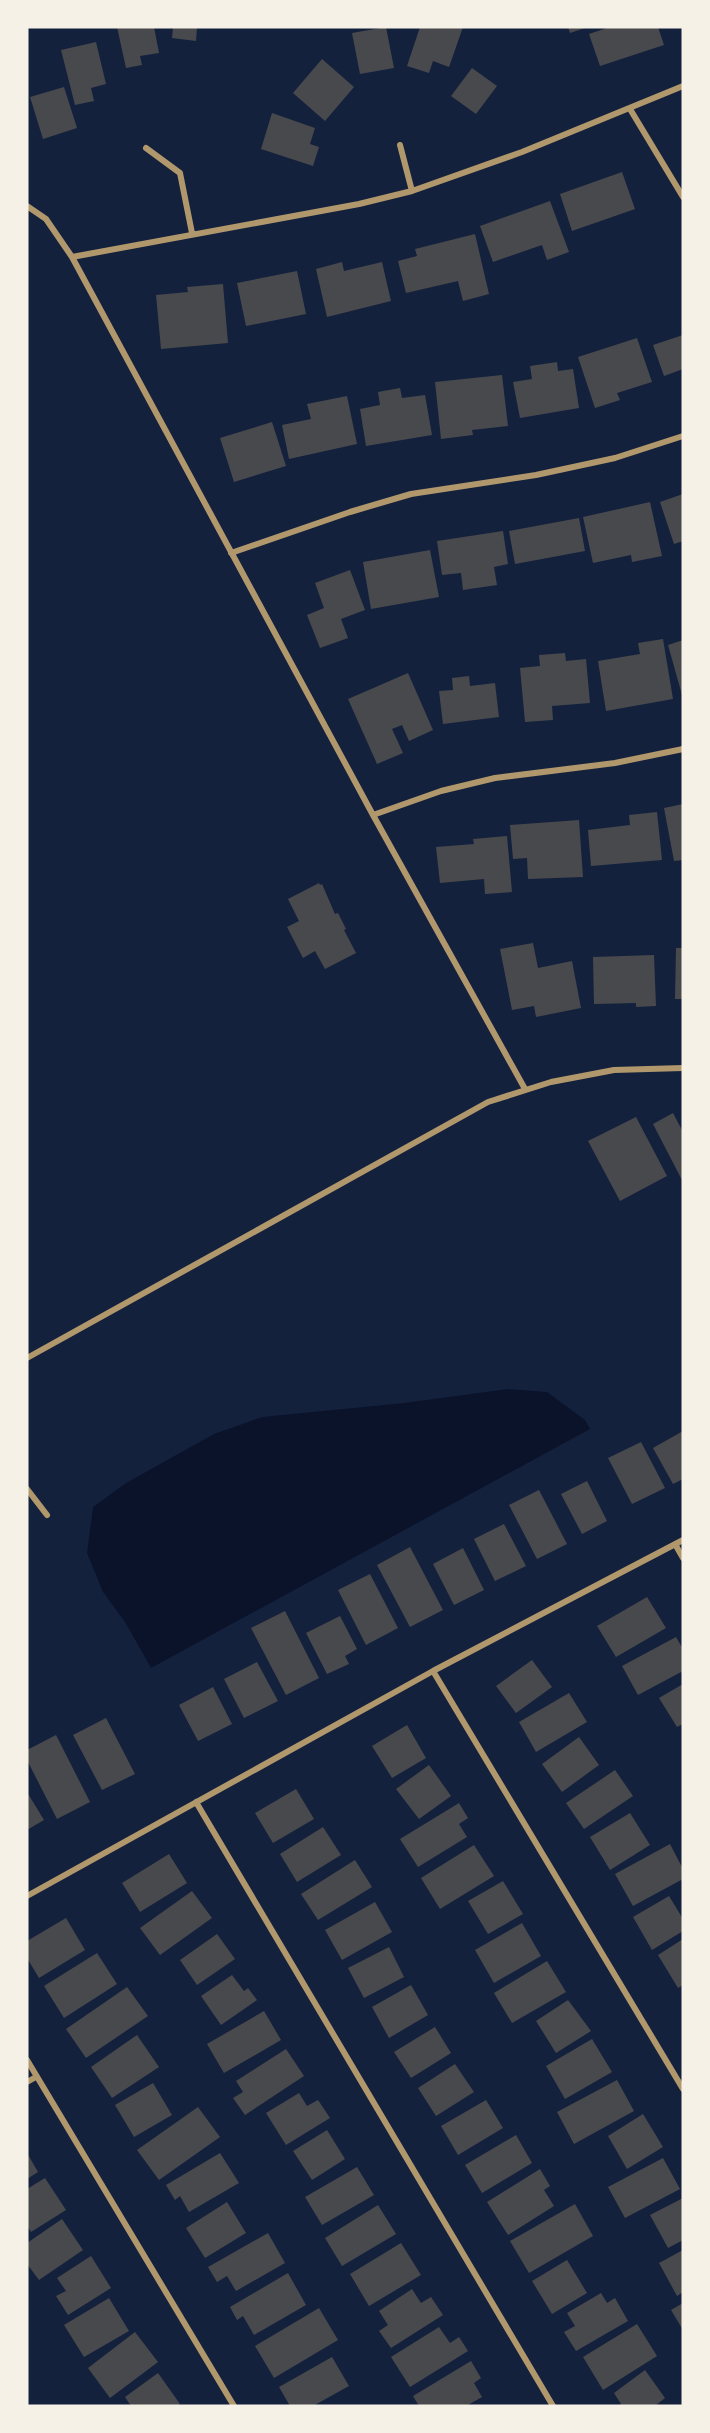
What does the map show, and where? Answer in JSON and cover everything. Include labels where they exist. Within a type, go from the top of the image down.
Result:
[{"type":"street","points":[[72,257],[192,233],[359,204],[412,191],[522,152],[683,86]]},
{"type":"street","points":[[630,109],[683,197]]},
{"type":"street","points":[[400,145],[412,191]]},
{"type":"street","points":[[146,148],[180,173],[192,233]]},
{"type":"street","points":[[27,206],[46,219],[72,257],[373,815],[525,1089]]},
{"type":"street","points":[[231,553],[350,512],[411,494],[536,475],[615,458],[683,436]]},
{"type":"street","points":[[373,815],[441,790],[495,778],[615,763],[683,749]]},
{"type":"street","points":[[27,1358],[488,1102],[551,1082],[614,1070],[683,1068]]},
{"type":"street","points":[[27,1489],[47,1515]]},
{"type":"street","points":[[27,1896],[433,1671],[683,1540]]},
{"type":"street","points":[[675,1544],[683,1557]]},
{"type":"street","points":[[433,1671],[683,2089]]},
{"type":"street","points":[[196,1802],[553,2406]]},
{"type":"street","points":[[27,2060],[234,2406]]},
{"type":"street","points":[[27,2082],[36,2077]]},
{"type":"water","points":[[508,1389],[547,1392],[585,1420],[590,1429],[151,1668],[125,1622],[103,1592],[87,1553],[93,1507],[126,1483],[214,1434],[262,1417],[404,1403]]},
{"type":"building","points":[[117,27],[154,27],[159,53],[140,56],[142,65],[126,68]]},
{"type":"building","points":[[173,27],[197,27],[196,41],[172,38]]},
{"type":"building","points":[[386,27],[394,68],[360,74],[352,33]]},
{"type":"building","points":[[420,27],[463,27],[449,67],[433,61],[429,73],[407,66]]},
{"type":"building","points":[[568,27],[588,27],[570,33]]},
{"type":"building","points":[[610,27],[658,27],[664,45],[600,66],[589,34]]},
{"type":"building","points":[[96,42],[106,84],[91,88],[94,101],[75,105],[61,50]]},
{"type":"building","points":[[322,59],[354,87],[325,121],[293,93]]},
{"type":"building","points":[[472,68],[497,86],[476,114],[451,96]]},
{"type":"building","points":[[64,87],[77,128],[43,139],[30,97]]},
{"type":"building","points":[[272,113],[315,128],[310,144],[319,147],[313,166],[261,149]]},
{"type":"building","points":[[622,172],[635,209],[572,231],[560,194]]},
{"type":"building","points":[[550,201],[569,252],[547,260],[542,245],[493,262],[480,226]]},
{"type":"building","points":[[475,234],[489,294],[463,301],[458,281],[406,293],[398,261],[417,256],[415,249]]},
{"type":"building","points":[[342,262],[344,271],[382,262],[391,301],[327,317],[316,269]]},
{"type":"building","points":[[297,271],[306,314],[246,326],[237,283]]},
{"type":"building","points":[[223,284],[228,343],[161,349],[156,295],[188,292],[187,287]]},
{"type":"building","points":[[683,335],[683,369],[664,376],[653,345]]},
{"type":"building","points":[[637,338],[652,382],[617,393],[620,400],[595,408],[578,357]]},
{"type":"building","points":[[557,362],[558,371],[573,369],[579,408],[520,418],[513,382],[532,379],[530,366]]},
{"type":"building","points":[[502,375],[508,426],[472,430],[473,435],[441,439],[435,382]]},
{"type":"building","points":[[400,388],[402,398],[425,395],[432,435],[366,446],[360,409],[380,405],[378,392]]},
{"type":"building","points":[[347,396],[357,444],[289,459],[282,425],[311,419],[307,404]]},
{"type":"building","points":[[272,422],[286,466],[234,482],[220,438]]},
{"type":"building","points":[[683,494],[683,541],[674,544],[660,502]]},
{"type":"building","points":[[650,502],[662,556],[632,562],[631,555],[593,563],[583,517]]},
{"type":"building","points":[[579,518],[585,551],[515,564],[509,531]]},
{"type":"building","points":[[503,531],[508,564],[494,567],[497,585],[463,590],[461,573],[442,575],[437,541]]},
{"type":"building","points":[[430,550],[439,597],[371,609],[363,562]]},
{"type":"building","points":[[350,570],[365,610],[341,619],[348,638],[320,648],[307,615],[324,608],[315,583]]},
{"type":"building","points":[[663,639],[673,699],[606,711],[598,661],[640,654],[638,643]]},
{"type":"building","points":[[683,640],[683,695],[682,695],[668,645]]},
{"type":"building","points":[[565,653],[566,661],[586,659],[590,703],[552,706],[553,720],[525,722],[520,668],[540,666],[539,655]]},
{"type":"building","points":[[408,673],[433,730],[409,741],[402,725],[392,729],[403,753],[377,764],[348,699]]},
{"type":"building","points":[[469,676],[470,686],[495,683],[499,717],[443,724],[439,691],[453,690],[452,678]]},
{"type":"building","points":[[683,804],[683,860],[674,861],[664,808]]},
{"type":"building","points":[[657,812],[662,860],[591,866],[588,830],[630,825],[629,815]]},
{"type":"building","points":[[579,820],[583,877],[528,879],[527,858],[513,859],[510,825]]},
{"type":"building","points":[[507,836],[512,892],[485,894],[484,879],[440,883],[436,847],[474,844],[473,839]]},
{"type":"building","points":[[319,883],[322,884],[335,914],[338,913],[356,953],[325,969],[315,951],[303,958],[287,927],[299,921],[288,899]]},
{"type":"building","points":[[533,943],[538,968],[572,961],[581,1008],[536,1017],[534,1006],[512,1010],[500,949]]},
{"type":"building","points":[[676,948],[683,948],[683,999],[675,999]]},
{"type":"building","points":[[654,955],[656,1006],[636,1007],[636,1003],[594,1004],[593,957]]},
{"type":"building","points":[[673,1113],[683,1132],[683,1182],[653,1124]]},
{"type":"building","points":[[636,1117],[667,1176],[620,1201],[588,1141]]},
{"type":"building","points":[[683,1431],[683,1479],[673,1484],[653,1448]]},
{"type":"building","points":[[641,1442],[665,1488],[632,1504],[608,1458]]},
{"type":"building","points":[[587,1481],[607,1521],[582,1534],[561,1494]]},
{"type":"building","points":[[539,1490],[567,1544],[537,1559],[509,1505]]},
{"type":"building","points":[[504,1524],[526,1566],[495,1581],[474,1539]]},
{"type":"building","points":[[410,1547],[443,1610],[410,1627],[377,1565]]},
{"type":"building","points":[[463,1548],[484,1590],[454,1605],[433,1564]]},
{"type":"building","points":[[370,1574],[398,1628],[366,1645],[338,1590]]},
{"type":"building","points":[[647,1597],[666,1628],[616,1657],[597,1626]]},
{"type":"building","points":[[285,1611],[319,1678],[286,1695],[251,1628]]},
{"type":"building","points":[[340,1616],[357,1649],[345,1656],[349,1664],[327,1674],[306,1633]]},
{"type":"building","points":[[676,1637],[683,1649],[683,1671],[638,1695],[622,1666]]},
{"type":"building","points":[[532,1660],[552,1687],[516,1713],[496,1686]]},
{"type":"building","points":[[257,1662],[278,1701],[244,1718],[224,1679]]},
{"type":"building","points":[[683,1684],[683,1724],[677,1727],[659,1698]]},
{"type":"building","points":[[213,1687],[232,1724],[198,1741],[179,1705]]},
{"type":"building","points":[[569,1693],[587,1722],[536,1752],[519,1722]]},
{"type":"building","points":[[106,1718],[135,1774],[102,1790],[73,1735]]},
{"type":"building","points":[[407,1725],[426,1758],[392,1778],[372,1746]]},
{"type":"building","points":[[56,1735],[90,1802],[57,1819],[27,1760],[27,1750]]},
{"type":"building","points":[[579,1737],[599,1765],[562,1792],[542,1764]]},
{"type":"building","points":[[429,1765],[451,1796],[419,1819],[396,1789]]},
{"type":"building","points":[[615,1770],[633,1796],[584,1829],[566,1803]]},
{"type":"building","points":[[296,1789],[314,1819],[273,1843],[255,1813]]},
{"type":"building","points":[[27,1792],[44,1820],[27,1830]]},
{"type":"building","points":[[459,1803],[468,1818],[459,1824],[467,1837],[418,1867],[400,1839]]},
{"type":"building","points":[[630,1813],[650,1845],[610,1870],[590,1837]]},
{"type":"building","points":[[323,1827],[341,1855],[297,1882],[280,1854]]},
{"type":"building","points":[[670,1844],[683,1869],[683,1879],[633,1906],[615,1874]]},
{"type":"building","points":[[474,1845],[494,1876],[440,1909],[421,1878]]},
{"type":"building","points":[[169,1854],[187,1883],[140,1912],[122,1883]]},
{"type":"building","points":[[355,1860],[372,1887],[318,1920],[301,1894]]},
{"type":"building","points":[[503,1881],[523,1914],[488,1934],[468,1901]]},
{"type":"building","points":[[192,1891],[212,1918],[160,1955],[140,1928]]},
{"type":"building","points":[[669,1896],[683,1919],[683,1931],[652,1950],[633,1917]]},
{"type":"building","points":[[375,1902],[392,1932],[342,1960],[325,1930]]},
{"type":"building","points":[[66,1918],[85,1950],[39,1978],[27,1958],[27,1941]]},
{"type":"building","points":[[522,1923],[541,1956],[494,1983],[475,1950]]},
{"type":"building","points":[[217,1934],[235,1959],[197,1985],[180,1960]]},
{"type":"building","points":[[683,1939],[683,1985],[678,1988],[658,1955]]},
{"type":"building","points":[[389,1947],[404,1977],[364,1998],[348,1968]]},
{"type":"building","points":[[97,1953],[117,1984],[64,2018],[44,1986]]},
{"type":"building","points":[[547,1961],[566,1992],[512,2023],[494,1993]]},
{"type":"building","points":[[232,1975],[244,1991],[248,1988],[257,2000],[221,2025],[201,1996]]},
{"type":"building","points":[[411,1985],[428,2015],[389,2038],[372,2007]]},
{"type":"building","points":[[127,1987],[148,2016],[86,2058],[66,2029]]},
{"type":"building","points":[[568,2000],[591,2031],[556,2053],[536,2021]]},
{"type":"building","points":[[264,2011],[281,2040],[224,2073],[207,2044]]},
{"type":"building","points":[[435,2027],[451,2053],[411,2078],[394,2052]]},
{"type":"building","points":[[137,2035],[159,2067],[112,2098],[91,2067]]},
{"type":"building","points":[[592,2039],[612,2072],[565,2099],[546,2066]]},
{"type":"building","points":[[286,2049],[304,2076],[245,2115],[233,2098],[243,2092],[236,2081]]},
{"type":"building","points":[[455,2064],[474,2092],[436,2116],[418,2088]]},
{"type":"building","points":[[617,2080],[634,2111],[574,2144],[557,2112]]},
{"type":"building","points":[[153,2083],[172,2115],[134,2137],[115,2105]]},
{"type":"building","points":[[299,2093],[307,2106],[318,2100],[330,2118],[286,2145],[266,2113]]},
{"type":"building","points":[[486,2100],[503,2128],[458,2155],[441,2126]]},
{"type":"building","points":[[198,2107],[220,2137],[159,2180],[137,2150]]},
{"type":"building","points":[[643,2114],[663,2147],[627,2169],[608,2136]]},
{"type":"building","points":[[327,2130],[345,2159],[312,2180],[293,2151]]},
{"type":"building","points":[[516,2135],[532,2163],[482,2193],[465,2165]]},
{"type":"building","points":[[27,2153],[38,2172],[27,2179]]},
{"type":"building","points":[[220,2153],[239,2183],[189,2212],[180,2196],[175,2200],[166,2185]]},
{"type":"building","points":[[663,2158],[680,2189],[625,2218],[608,2187]]},
{"type":"building","points":[[357,2167],[374,2195],[322,2225],[305,2197]]},
{"type":"building","points":[[540,2169],[550,2186],[544,2190],[554,2206],[508,2235],[487,2202]]},
{"type":"building","points":[[45,2178],[66,2210],[31,2232],[27,2226],[27,2189]]},
{"type":"building","points":[[683,2198],[683,2240],[668,2248],[650,2215]]},
{"type":"building","points":[[227,2202],[246,2233],[205,2258],[186,2228]]},
{"type":"building","points":[[575,2204],[593,2236],[529,2273],[510,2241]]},
{"type":"building","points":[[378,2205],[396,2234],[342,2266],[325,2238]]},
{"type":"building","points":[[62,2219],[83,2250],[39,2280],[27,2264],[27,2243]]},
{"type":"building","points":[[268,2233],[285,2263],[236,2291],[227,2276],[217,2282],[208,2267]]},
{"type":"building","points":[[401,2243],[421,2275],[369,2306],[350,2274]]},
{"type":"building","points":[[683,2250],[683,2292],[677,2296],[659,2263]]},
{"type":"building","points":[[91,2256],[111,2288],[68,2315],[56,2296],[66,2291],[57,2278]]},
{"type":"building","points":[[567,2260],[587,2293],[552,2314],[532,2281]]},
{"type":"building","points":[[288,2273],[306,2305],[254,2335],[243,2316],[237,2320],[230,2307]]},
{"type":"building","points":[[412,2289],[421,2303],[431,2297],[443,2315],[391,2348],[379,2331],[388,2325],[379,2311]]},
{"type":"building","points":[[601,2293],[607,2303],[615,2298],[628,2321],[576,2351],[564,2332],[575,2326],[567,2313]]},
{"type":"building","points":[[109,2298],[129,2331],[84,2357],[64,2325]]},
{"type":"building","points":[[683,2303],[683,2330],[671,2310]]},
{"type":"building","points":[[319,2308],[338,2340],[274,2378],[255,2346]]},
{"type":"building","points":[[637,2324],[657,2356],[603,2390],[583,2357]]},
{"type":"building","points":[[439,2327],[450,2343],[459,2337],[468,2351],[410,2387],[391,2357]]},
{"type":"building","points":[[135,2332],[158,2362],[110,2398],[88,2368]]},
{"type":"building","points":[[332,2357],[349,2386],[313,2406],[290,2406],[279,2387]]},
{"type":"building","points":[[471,2361],[481,2378],[474,2383],[482,2397],[466,2406],[419,2406],[413,2396]]},
{"type":"building","points":[[645,2370],[665,2398],[655,2406],[618,2406],[621,2404],[614,2393]]},
{"type":"building","points":[[158,2373],[180,2404],[177,2406],[131,2406],[125,2397]]}]
